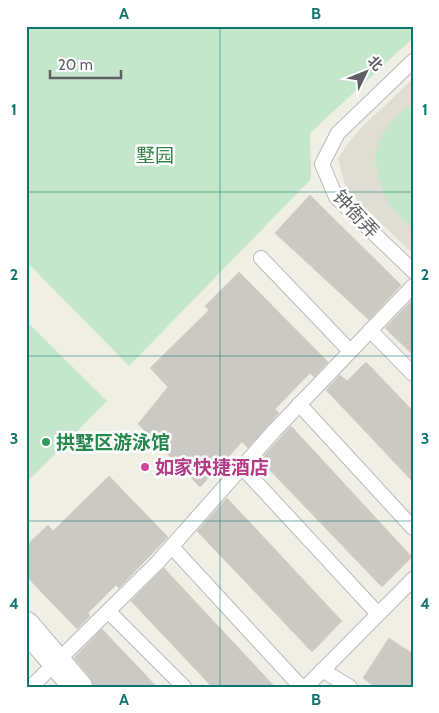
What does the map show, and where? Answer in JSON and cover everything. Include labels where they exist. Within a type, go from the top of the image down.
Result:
[{"type":"street","points":[[26,626],[78,687]]},
{"type":"lane","name":"钟衙弄","points":[[413,61],[338,133],[322,164],[336,197],[413,271]]},
{"type":"lane","points":[[261,258],[350,351]]},
{"type":"lane","points":[[31,687],[172,547],[299,404],[413,286]]},
{"type":"lane","points":[[370,330],[413,374]]},
{"type":"lane","points":[[299,404],[413,528]]},
{"type":"lane","points":[[242,467],[378,614]]},
{"type":"lane","points":[[172,547],[301,687]]},
{"type":"lane","points":[[306,687],[413,579]]},
{"type":"lane","points":[[108,611],[184,687]]},
{"type":"lane","points":[[322,670],[350,687]]},
{"type":"shaded area","points":[[413,79],[413,254],[346,189],[338,159],[360,129]]},
{"type":"green space","name":"墅园","points":[[26,26],[413,26],[413,38],[310,133],[311,179],[129,366],[26,261]]},
{"type":"green space","points":[[413,102],[413,229],[388,204],[378,177],[375,155],[380,138],[389,124]]},
{"type":"green space","name":"拱墅区游泳馆","points":[[26,321],[107,401],[26,483]]},
{"type":"building","points":[[310,195],[401,285],[369,320],[275,233]]},
{"type":"building","points":[[239,272],[328,362],[314,377],[310,373],[275,409],[279,413],[248,448],[242,442],[200,487],[138,424],[168,387],[150,368],[209,310],[205,306]]},
{"type":"building","points":[[413,299],[413,355],[385,328]]},
{"type":"building","points":[[366,362],[413,411],[413,482],[326,390],[340,375],[347,381]]},
{"type":"building","points":[[291,426],[412,557],[382,587],[260,460]]},
{"type":"building","points":[[109,476],[168,537],[119,588],[116,585],[88,613],[90,616],[77,629],[26,576],[26,546],[48,525],[53,531]]},
{"type":"building","points":[[227,498],[342,621],[312,652],[197,531]]},
{"type":"building","points":[[164,568],[275,687],[212,687],[131,601]]},
{"type":"building","points":[[102,629],[157,687],[93,686],[90,677],[74,658]]},
{"type":"building","points":[[389,638],[413,654],[413,687],[375,687],[363,678]]},
{"type":"place","name":"拱墅区游泳馆","points":[[46,442]]},
{"type":"place","name":"如家快捷酒店","points":[[145,467]]}]
